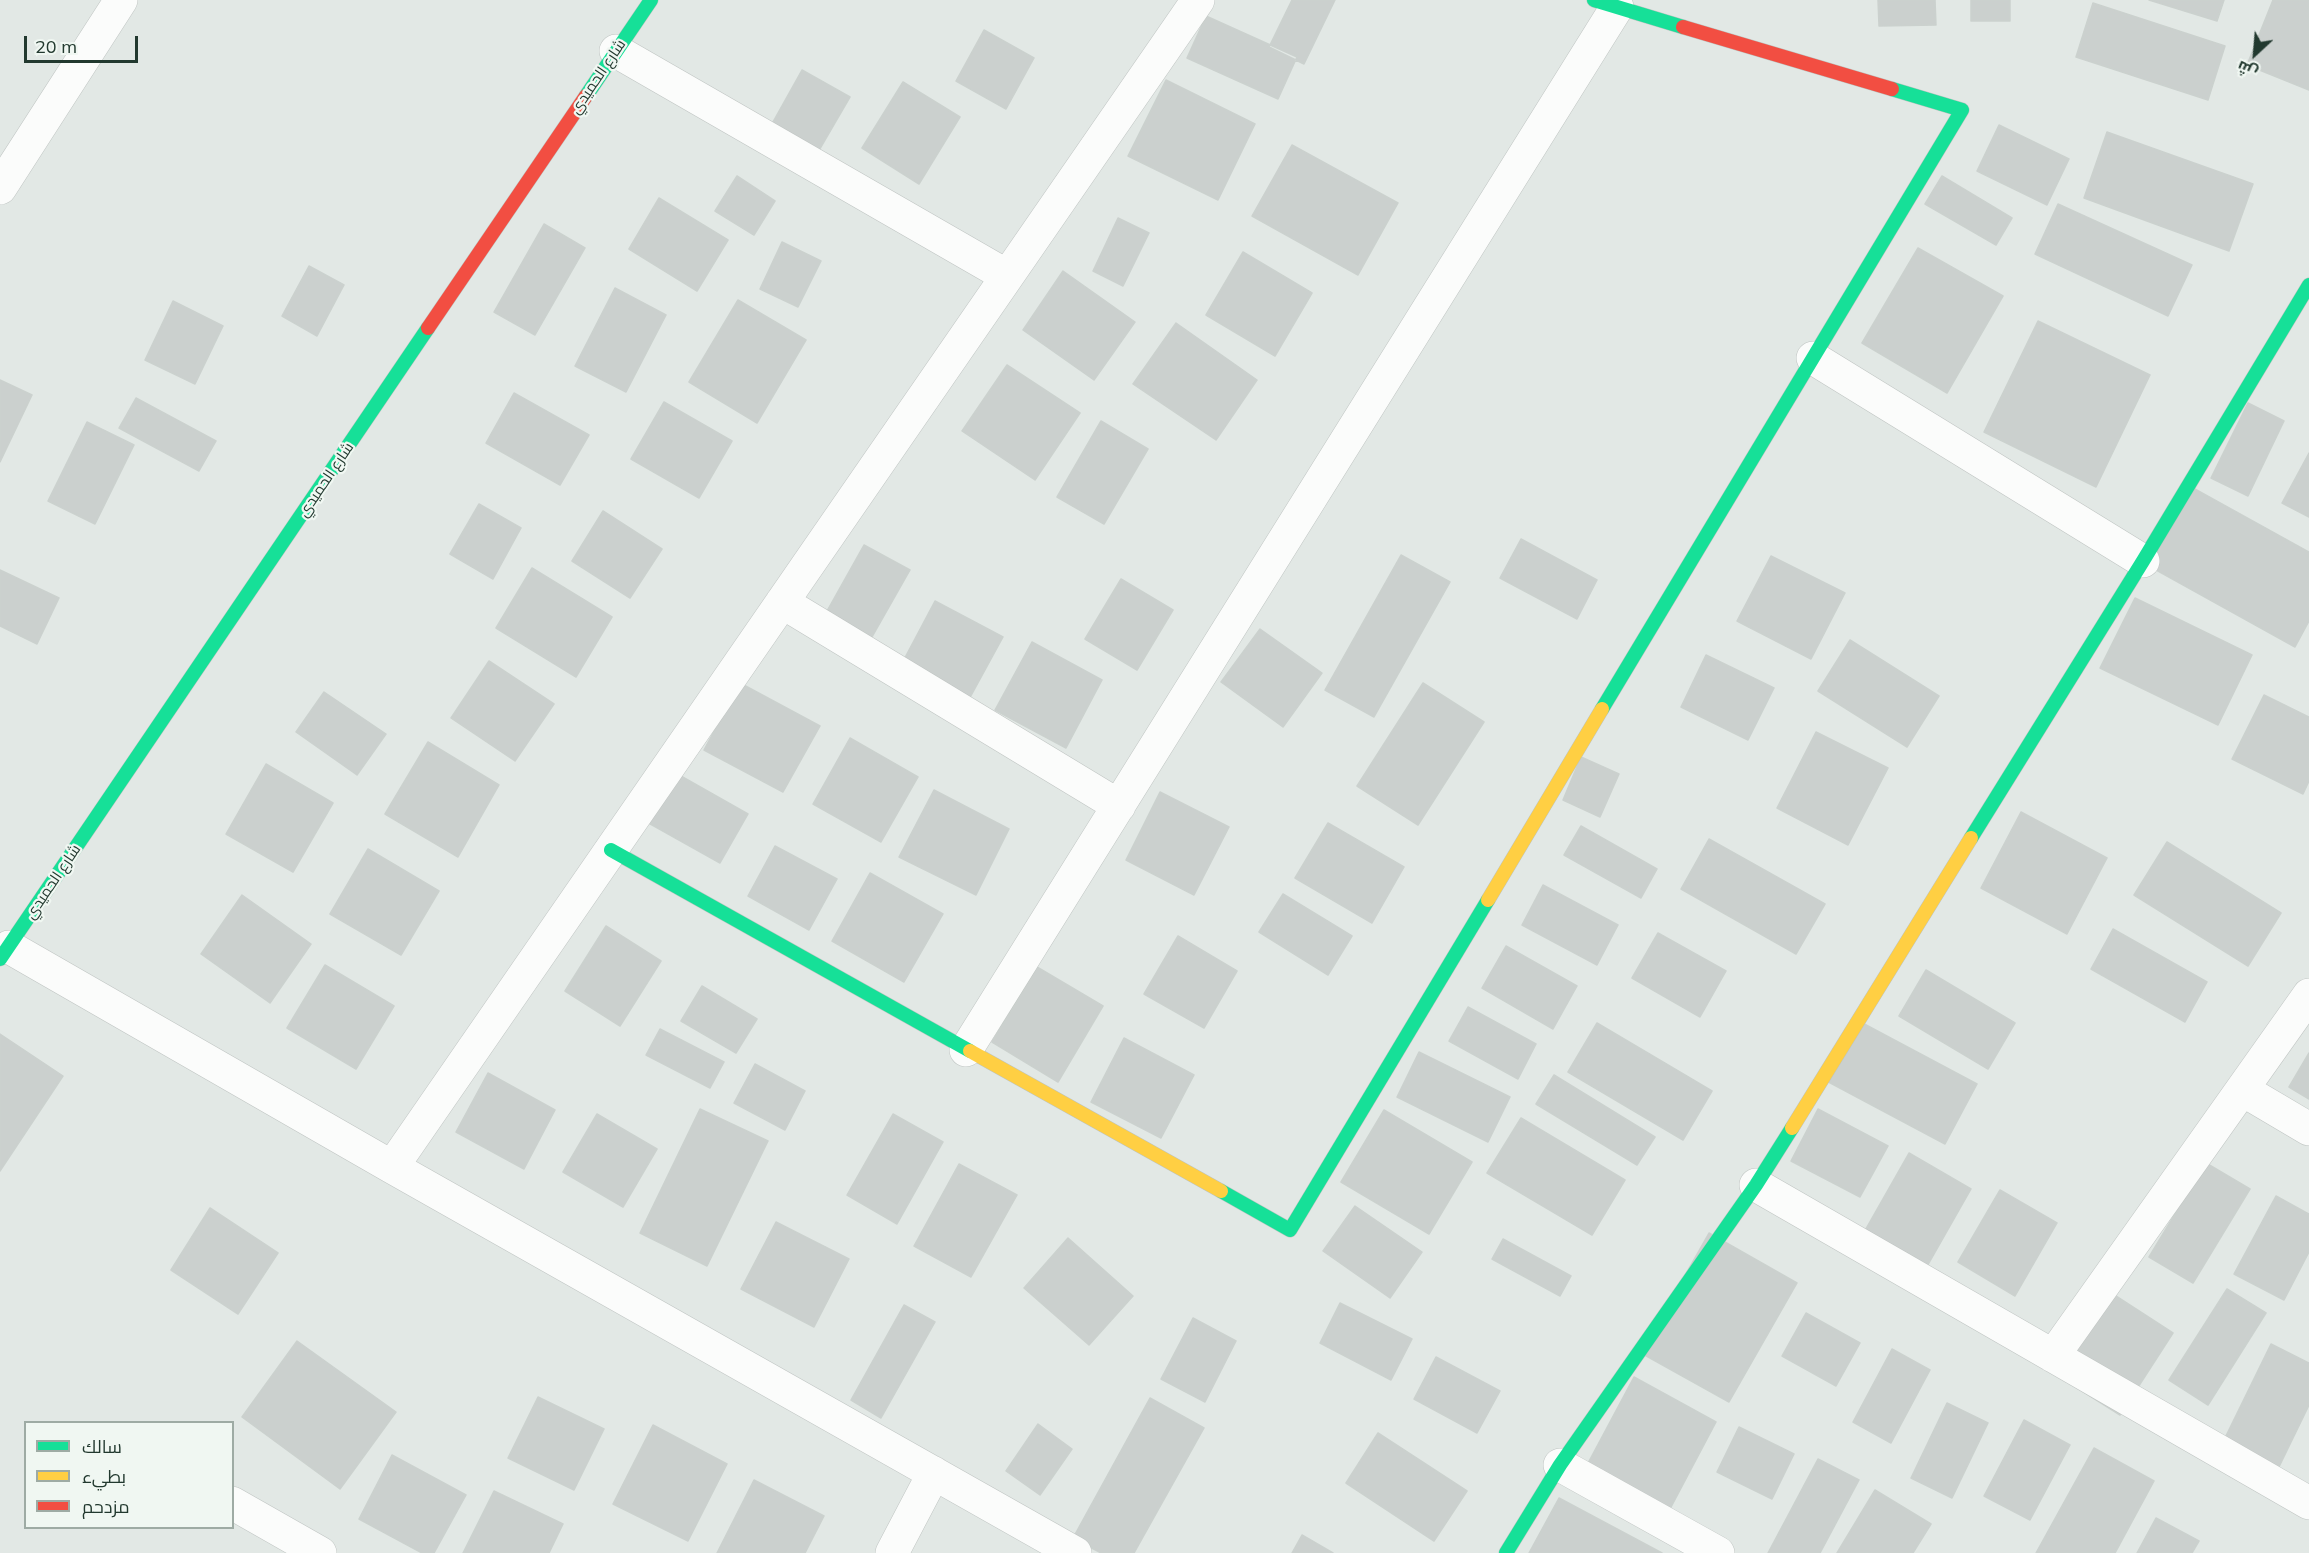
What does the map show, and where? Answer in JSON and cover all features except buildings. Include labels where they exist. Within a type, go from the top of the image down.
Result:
[{"type":"street","points":[[0,188],[121,0]]},
{"type":"street","name":"شارع الحميدي","points":[[4,953],[651,0]]},
{"type":"street","points":[[392,1167],[1198,0]]},
{"type":"street","points":[[611,850],[966,1050],[1290,1230],[1962,110],[1605,4],[1119,806],[966,1050]]},
{"type":"street","points":[[616,51],[1007,276]]},
{"type":"street","points":[[1506,1553],[1560,1465],[1756,1185],[2143,561],[2309,285]]},
{"type":"street","points":[[1813,358],[2143,561]]},
{"type":"street","points":[[782,602],[1119,806]]},
{"type":"street","points":[[4,953],[392,1167],[1075,1553]]},
{"type":"street","points":[[2053,1356],[2309,995]]},
{"type":"street","points":[[2243,1090],[2309,1129]]},
{"type":"street","points":[[1756,1185],[2309,1503]]},
{"type":"street","points":[[1560,1465],[1718,1553]]},
{"type":"street","points":[[892,1553],[934,1473]]},
{"type":"street","points":[[234,1504],[320,1553]]},
{"type":"traffic: fast","points":[[586,96],[651,0]]},
{"type":"traffic: fast","points":[[1594,0],[1683,27]]},
{"type":"traffic: fast","points":[[1602,709],[1962,110],[1892,89]]},
{"type":"traffic: fast","points":[[1971,838],[2143,561],[2309,285]]},
{"type":"traffic: fast","points":[[0,959],[428,328]]},
{"type":"traffic: fast","points":[[611,850],[970,1051]]},
{"type":"traffic: fast","points":[[1221,1191],[1290,1230],[1488,900]]},
{"type":"traffic: fast","points":[[1506,1553],[1560,1465],[1756,1185],[1792,1128]]},
{"type":"traffic: slow","points":[[1488,900],[1602,709]]},
{"type":"traffic: slow","points":[[1792,1128],[1971,838]]},
{"type":"traffic: slow","points":[[970,1051],[1221,1191]]},
{"type":"traffic: jam","points":[[1683,27],[1892,89]]},
{"type":"traffic: jam","points":[[428,328],[586,96]]}]
